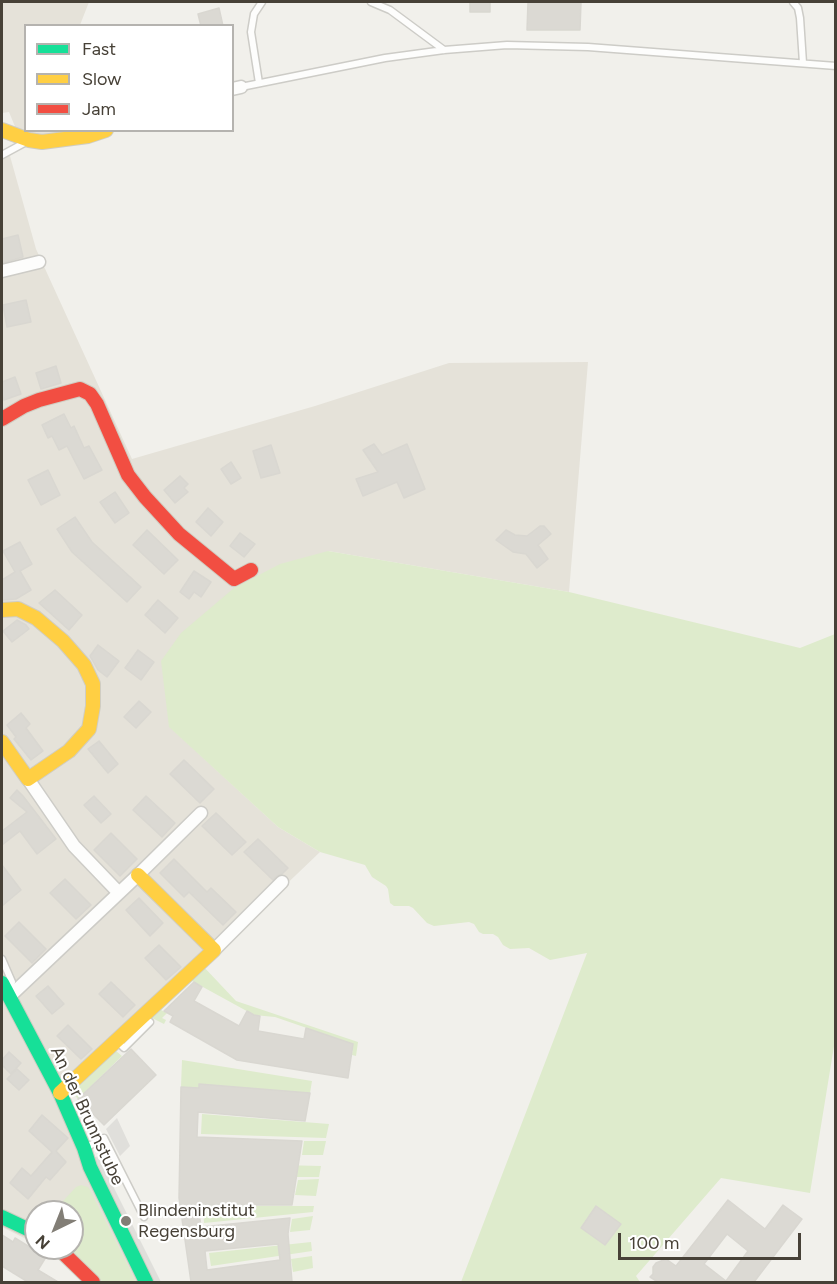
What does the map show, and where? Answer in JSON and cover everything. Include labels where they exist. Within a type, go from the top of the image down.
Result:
[{"type":"street","points":[[2,130],[29,140],[42,142],[88,136],[100,132]]},
{"type":"street","points":[[2,271],[39,262]]},
{"type":"street","points":[[2,419],[39,400],[80,389],[90,394],[97,404],[128,475],[145,497],[179,534],[234,579],[251,570]]},
{"type":"street","points":[[2,610],[18,609],[36,618],[63,641],[84,665],[93,684],[93,706],[88,729],[69,751],[28,779]]},
{"type":"street","points":[[2,742],[74,846],[119,893]]},
{"type":"street","points":[[9,997],[201,813]]},
{"type":"street","points":[[138,875],[214,950]]},
{"type":"street","points":[[60,1093],[214,950],[282,882]]},
{"type":"street","name":"An der Brunnstube","points":[[2,983],[60,1093],[90,1167],[147,1282]]},
{"type":"street","points":[[2,1217],[24,1227]]},
{"type":"street","points":[[70,1260],[93,1282]]},
{"type":"lane","points":[[259,83],[251,32],[254,14],[262,2]]},
{"type":"lane","points":[[371,2],[390,10],[444,50]]},
{"type":"lane","points":[[793,2],[798,8],[800,18],[803,63]]},
{"type":"lane","points":[[237,88],[385,58],[507,45],[588,47],[836,66]]},
{"type":"lane","points":[[2,155],[29,140]]},
{"type":"lane","name":"An der Brunnstube","points":[[2,959],[12,982],[9,997]]},
{"type":"lane","points":[[117,1041],[124,1048],[150,1022]]},
{"type":"lane","points":[[84,1148],[104,1138],[144,1217]]},
{"type":"shaded area","points":[[2,2],[89,2],[80,24],[24,24],[24,131],[16,129],[9,112],[2,113]]},
{"type":"shaded area","points":[[28,132],[69,132],[41,135]]},
{"type":"shaded area","points":[[4,150],[10,156],[36,249],[132,459],[315,406],[449,363],[588,362],[569,592],[328,551],[170,727],[278,827],[320,852],[69,1095],[141,1282],[99,1282],[82,1260],[84,1260],[84,1200],[24,1200],[24,1238],[2,1227],[2,151]]},
{"type":"shaded area","points":[[117,1118],[130,1146],[120,1156],[106,1129]]},
{"type":"shaded area","name":"Blindeninstitut Regensburg","points":[[98,1156],[161,1282],[152,1282],[91,1159]]},
{"type":"green space","points":[[328,551],[569,592],[800,648],[835,634],[835,1040],[810,1193],[721,1178],[636,1276],[640,1282],[461,1282],[587,953],[550,960],[529,948],[510,949],[503,945],[498,937],[479,932],[474,924],[469,922],[434,926],[427,923],[409,906],[394,906],[390,903],[386,886],[372,877],[365,865],[320,852],[278,827],[169,727],[161,661],[181,633],[234,588],[280,564]]},
{"type":"green space","points":[[202,965],[236,1001],[358,1042],[356,1056],[352,1055],[353,1044],[275,1017],[254,1015],[192,981],[161,1010],[167,1013],[162,1018],[166,1020],[164,1024],[148,1016]]},
{"type":"green space","points":[[116,1051],[122,1056],[78,1099],[70,1090]]},
{"type":"green space","points":[[182,1060],[312,1081],[310,1093],[199,1084],[199,1088],[181,1087]]},
{"type":"green space","points":[[202,1114],[329,1124],[326,1138],[201,1134]]},
{"type":"green space","points":[[304,1141],[326,1141],[323,1155],[302,1155]]},
{"type":"green space","points":[[201,1163],[321,1166],[319,1177],[200,1177]]},
{"type":"green space","points":[[319,1179],[316,1196],[295,1195],[298,1180]]},
{"type":"green space","points":[[81,1185],[90,1190],[136,1282],[103,1282],[81,1260],[84,1260],[84,1200],[64,1200],[76,1187]]},
{"type":"green space","points":[[203,1206],[314,1206],[313,1212],[204,1223]]},
{"type":"green space","points":[[313,1216],[310,1230],[290,1232],[292,1219]]},
{"type":"green space","points":[[311,1242],[312,1251],[211,1266],[209,1253]]},
{"type":"green space","points":[[312,1256],[313,1268],[293,1272],[291,1259]]},
{"type":"building","points":[[470,2],[490,2],[490,12],[470,12]]},
{"type":"building","points":[[528,2],[581,2],[580,30],[527,30]]},
{"type":"building","points":[[219,8],[223,24],[200,24],[198,14]]},
{"type":"building","points":[[18,235],[23,257],[2,263],[2,239]]},
{"type":"building","points":[[26,300],[31,322],[7,327],[3,305]]},
{"type":"building","points":[[56,366],[61,383],[41,389],[36,373]]},
{"type":"building","points":[[15,377],[21,394],[4,400],[2,382]]},
{"type":"building","points":[[64,414],[71,428],[74,426],[84,448],[89,446],[102,470],[84,479],[67,446],[59,450],[52,436],[48,438],[42,425]]},
{"type":"building","points":[[374,444],[382,455],[407,444],[425,489],[404,498],[397,482],[363,496],[356,479],[378,472],[363,450]]},
{"type":"building","points":[[271,445],[280,473],[261,478],[253,451]]},
{"type":"building","points":[[231,462],[241,478],[231,484],[221,469]]},
{"type":"building","points":[[48,470],[60,495],[41,505],[28,480]]},
{"type":"building","points":[[180,476],[188,484],[184,488],[188,492],[175,503],[164,490]]},
{"type":"building","points":[[115,492],[129,513],[115,523],[100,502]]},
{"type":"building","points":[[208,508],[223,522],[211,536],[196,522]]},
{"type":"building","points":[[75,517],[92,542],[141,587],[127,602],[72,552],[57,529]]},
{"type":"building","points":[[540,526],[544,526],[551,534],[538,545],[548,559],[537,568],[526,554],[513,552],[496,540],[506,530],[515,535],[527,536]]},
{"type":"building","points":[[147,530],[178,560],[164,574],[133,545]]},
{"type":"building","points":[[240,533],[255,544],[244,557],[230,546]]},
{"type":"building","points":[[20,542],[32,564],[20,571],[31,590],[16,599],[2,600],[2,580],[15,572],[3,551]]},
{"type":"building","points":[[194,571],[211,582],[201,597],[194,592],[189,599],[180,592]]},
{"type":"building","points":[[55,590],[82,615],[69,630],[39,603]]},
{"type":"building","points":[[158,600],[178,618],[165,633],[145,615]]},
{"type":"building","points":[[17,620],[29,629],[12,642],[3,631]]},
{"type":"building","points":[[98,645],[119,661],[107,677],[98,670],[90,656]]},
{"type":"building","points":[[138,650],[154,662],[141,680],[125,668]]},
{"type":"building","points":[[139,701],[151,712],[136,728],[124,717]]},
{"type":"building","points":[[21,713],[30,724],[26,728],[43,751],[31,760],[14,739],[16,737],[7,725]]},
{"type":"building","points":[[99,741],[118,764],[108,773],[88,749]]},
{"type":"building","points":[[184,760],[214,789],[200,803],[170,774]]},
{"type":"building","points":[[17,790],[56,839],[37,854],[20,831],[2,845],[2,831],[27,812],[10,798]]},
{"type":"building","points":[[94,796],[111,814],[101,823],[84,805]]},
{"type":"building","points":[[146,796],[175,823],[162,837],[133,810]]},
{"type":"building","points":[[216,813],[246,842],[232,855],[202,826]]},
{"type":"building","points":[[111,833],[137,859],[120,876],[94,850]]},
{"type":"building","points":[[258,839],[288,868],[273,880],[244,852]]},
{"type":"building","points":[[174,859],[207,892],[211,888],[236,912],[223,925],[189,892],[184,897],[160,873]]},
{"type":"building","points":[[2,865],[21,890],[2,906]]},
{"type":"building","points":[[65,879],[91,905],[76,919],[50,893]]},
{"type":"building","points":[[139,898],[163,923],[150,936],[126,910]]},
{"type":"building","points":[[19,922],[46,949],[32,963],[5,936]]},
{"type":"building","points":[[159,945],[181,967],[166,980],[145,958]]},
{"type":"building","points":[[111,982],[135,1005],[123,1017],[99,994]]},
{"type":"building","points":[[194,982],[202,987],[194,1001],[239,1026],[247,1011],[260,1016],[258,1031],[304,1039],[306,1028],[353,1044],[348,1078],[237,1060],[170,1022],[173,1016],[164,1011]]},
{"type":"building","points":[[48,986],[64,1004],[52,1014],[36,996]]},
{"type":"building","points":[[68,1025],[92,1049],[81,1059],[57,1036]]},
{"type":"building","points":[[131,1049],[156,1075],[104,1125],[78,1099]]},
{"type":"building","points":[[9,1052],[21,1063],[11,1074],[2,1065],[2,1060]]},
{"type":"building","points":[[17,1069],[29,1080],[19,1090],[7,1079]]},
{"type":"building","points":[[199,1084],[310,1093],[305,1121],[198,1112],[197,1137],[302,1141],[292,1205],[198,1205],[201,1227],[290,1218],[288,1234],[292,1282],[191,1282],[179,1198],[181,1087],[199,1088]],"holes":[[[278,1244],[280,1260],[207,1270],[205,1251]]]},
{"type":"building","points":[[42,1115],[68,1138],[56,1151],[66,1162],[50,1180],[46,1177],[28,1199],[10,1183],[22,1168],[31,1176],[52,1152],[29,1131]]},
{"type":"building","points":[[728,1200],[765,1229],[783,1205],[802,1219],[754,1282],[658,1282],[650,1277],[656,1263],[666,1259],[676,1266]],"holes":[[[727,1234],[748,1251],[726,1281],[704,1264]]]},
{"type":"building","points":[[596,1206],[621,1224],[605,1245],[581,1228]]},
{"type":"building","points":[[2,1235],[13,1242],[15,1238],[24,1244],[24,1260],[44,1260],[38,1270],[58,1282],[28,1282],[2,1266]]},
{"type":"traffic: fast","points":[[2,983],[60,1093],[90,1167],[146,1282]]},
{"type":"traffic: fast","points":[[2,1217],[24,1227]]},
{"type":"traffic: slow","points":[[2,130],[29,140],[42,142],[88,136],[100,132]]},
{"type":"traffic: slow","points":[[2,610],[18,609],[36,618],[63,641],[84,665],[93,684],[93,706],[89,729],[69,751],[28,779],[2,742]]},
{"type":"traffic: slow","points":[[60,1093],[214,950],[138,875]]},
{"type":"traffic: jam","points":[[2,419],[39,400],[80,389],[90,394],[97,404],[128,475],[145,497],[179,534],[234,579],[251,570]]},
{"type":"traffic: jam","points":[[70,1260],[93,1282]]},
{"type":"place","name":"Blindeninstitut Regensburg","points":[[126,1221]]}]
